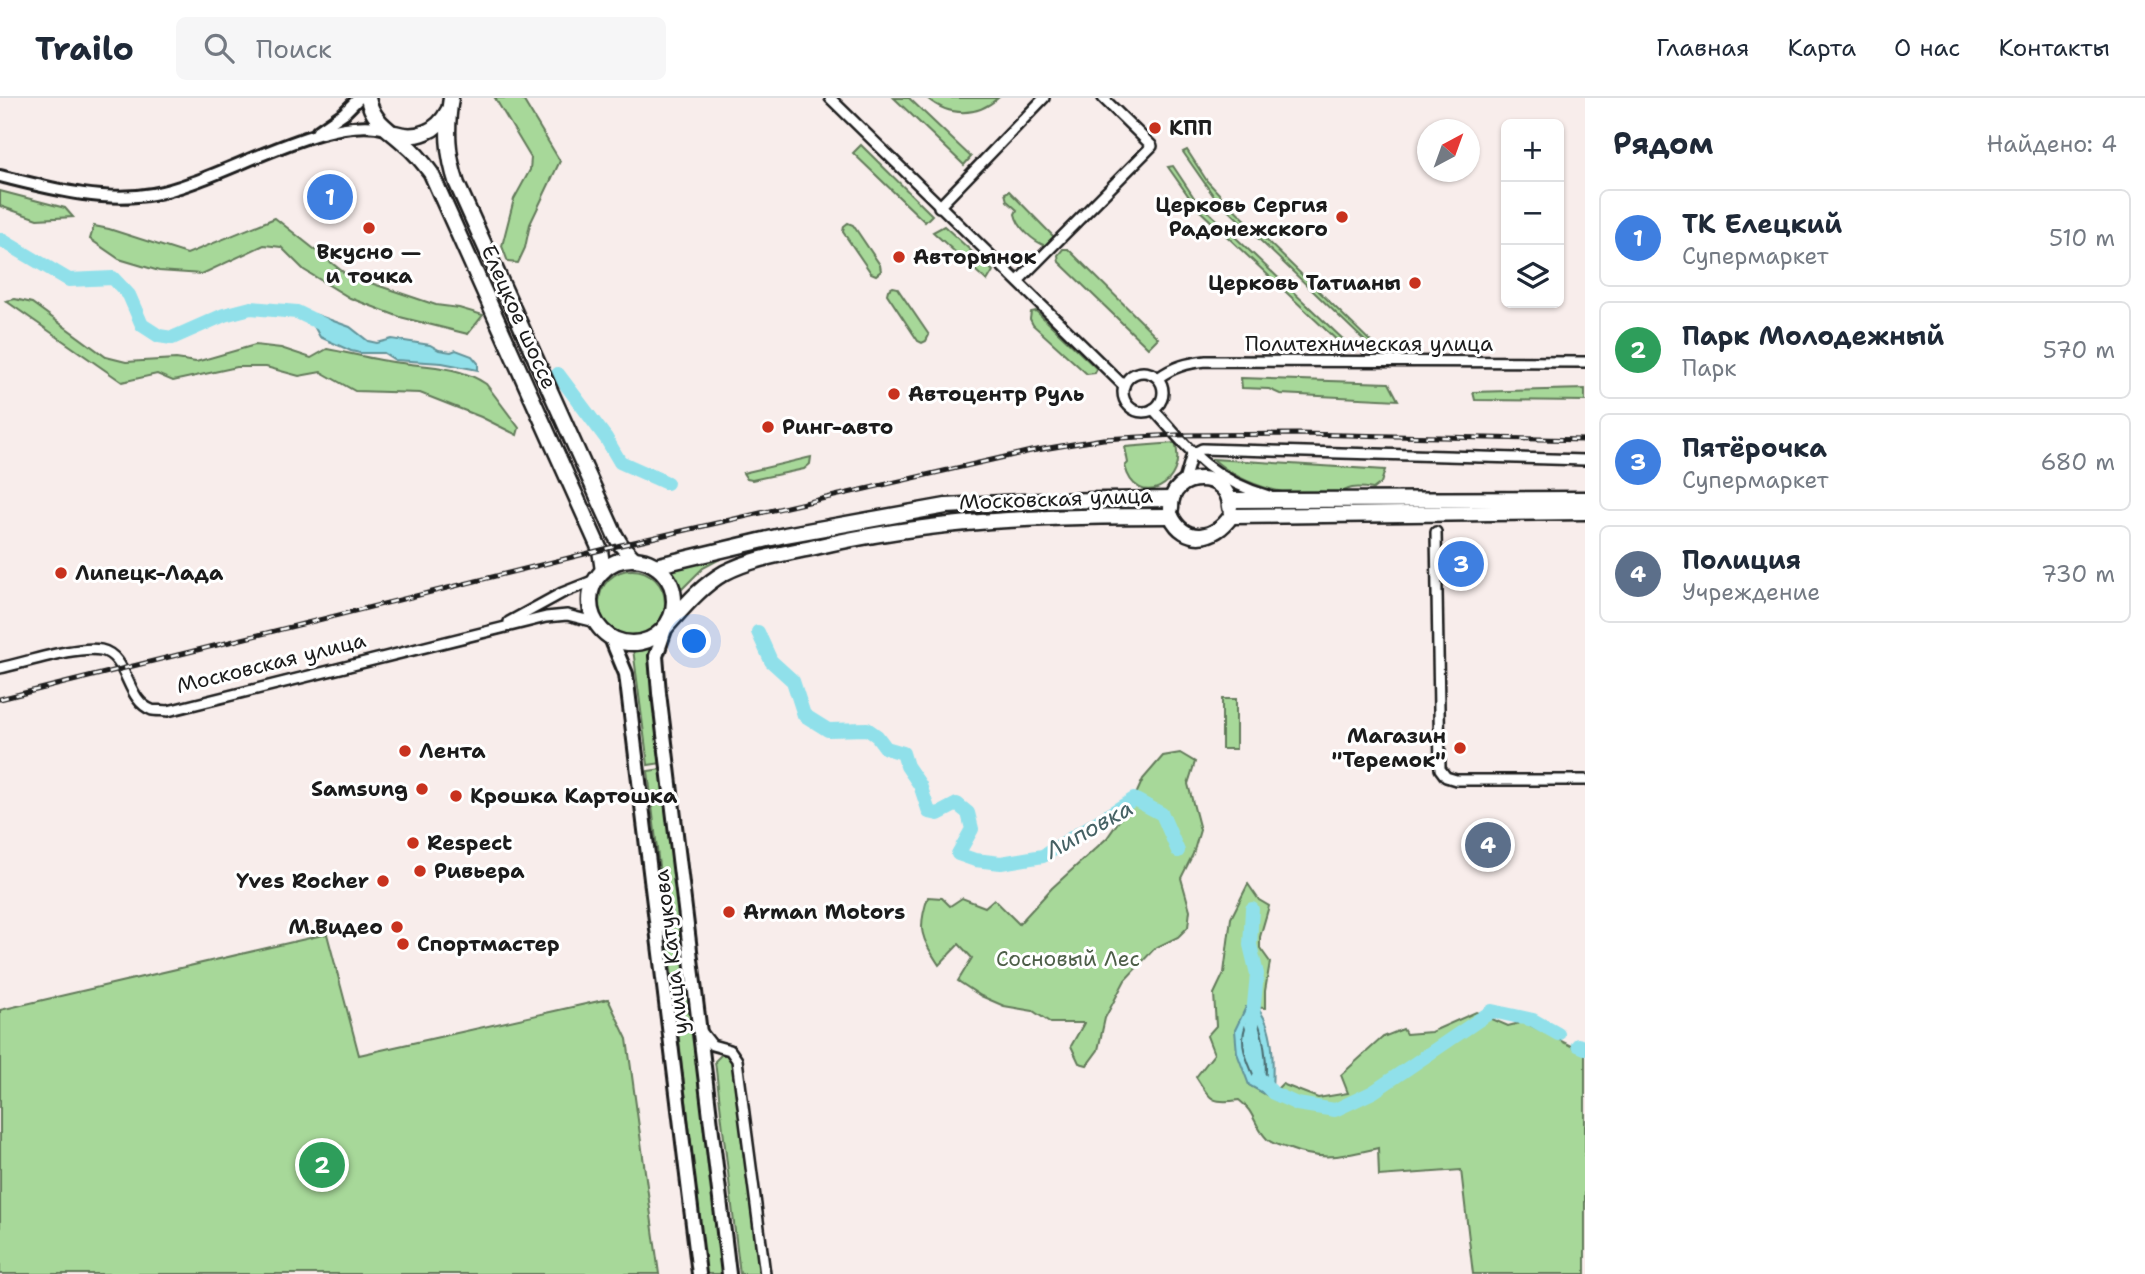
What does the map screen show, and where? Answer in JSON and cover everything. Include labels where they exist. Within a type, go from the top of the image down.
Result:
[{"type":"main road","name":"Елецкое шоссе","points":[[368,98],[372,112],[420,158],[442,194],[600,550],[599,575]]},
{"type":"main road","name":"Елецкое шоссе","points":[[451,102],[447,131],[448,148],[457,184],[615,535],[634,559]]},
{"type":"main road","points":[[389,130],[413,136],[427,132],[439,124],[451,102]]},
{"type":"main road","points":[[1184,481],[1205,479],[1223,486],[1230,500],[1231,516],[1585,512]]},
{"type":"main road","name":"Московская улица","points":[[655,566],[785,535],[946,506],[1171,499],[1184,481]]},
{"type":"main road","points":[[1171,499],[1171,516]]},
{"type":"main road","points":[[1230,500],[1585,499]]},
{"type":"main road","name":"Московская улица","points":[[666,627],[697,592],[726,572],[759,560],[840,541],[942,524],[1002,519],[1171,516],[1189,535],[1201,537],[1220,531],[1231,516]]},
{"type":"main road","points":[[634,559],[655,566],[663,573],[673,593],[672,616],[666,627],[650,640],[639,643],[611,638],[596,622],[590,605],[599,575],[617,562],[634,559]]},
{"type":"main road","name":"улица Катукова","points":[[666,627],[656,656],[658,681],[729,1274]]},
{"type":"main road","name":"улица Катукова","points":[[611,638],[626,674],[699,1274]]},
{"type":"street","points":[[310,137],[344,113],[359,98]]},
{"type":"street","points":[[830,98],[1124,386]]},
{"type":"street","points":[[939,207],[1044,98]]},
{"type":"street","points":[[1018,281],[1152,146],[1102,98]]},
{"type":"street","points":[[0,176],[99,195],[154,194],[193,183],[310,137],[348,128],[372,126],[389,130]]},
{"type":"street","name":"Политехническая улица","points":[[1158,378],[1187,363],[1206,361],[1585,362]]},
{"type":"street","points":[[1139,372],[1146,372],[1158,378],[1163,392],[1158,405],[1153,409],[1140,411],[1129,405],[1125,399],[1124,386],[1128,380],[1139,372]]},
{"type":"street","points":[[1153,409],[1223,486]]},
{"type":"street","points":[[1184,481],[1192,454],[1202,449],[1585,460]]},
{"type":"street","points":[[1213,472],[1258,493],[1288,500]]},
{"type":"street","points":[[1436,532],[1440,769],[1446,777],[1456,780],[1585,780]]},
{"type":"street","name":"Московская улица","points":[[497,628],[599,575]]},
{"type":"street","name":"Московская улица","points":[[0,668],[83,649],[99,649],[110,653],[116,659],[138,699],[152,710],[168,710],[553,616],[567,615],[596,622]]},
{"type":"street","points":[[700,1031],[712,1045],[730,1050],[737,1060],[765,1274]]},
{"type":"street","points":[[705,1068],[717,1050],[730,1050]]},
{"type":"green space","points":[[495,98],[522,98],[560,161],[530,224],[525,248],[518,263],[508,262],[502,246],[514,199],[530,170],[531,158]]},
{"type":"green space","points":[[894,98],[909,98],[971,157],[964,165]]},
{"type":"green space","points":[[927,98],[998,98],[981,109],[963,112],[944,109]]},
{"type":"green space","points":[[861,145],[932,215],[925,222],[853,153]]},
{"type":"green space","points":[[1187,150],[1207,181],[1222,197],[1371,342],[1368,344],[1213,195],[1183,152]]},
{"type":"green space","points":[[1173,166],[1195,199],[1348,344],[1343,346],[1197,208],[1168,167]]},
{"type":"green space","points":[[0,191],[65,208],[73,217],[37,219],[0,206]]},
{"type":"green space","points":[[1009,191],[1055,238],[1046,246],[1031,237],[1019,224],[1015,214],[1017,210],[1007,201],[1005,193]]},
{"type":"green space","points":[[275,218],[347,275],[436,305],[483,315],[468,334],[400,317],[350,298],[304,270],[281,247],[264,245],[202,274],[159,271],[119,259],[90,239],[94,226],[187,254]]},
{"type":"green space","points":[[848,223],[853,225],[880,265],[881,271],[876,275],[871,273],[843,232]]},
{"type":"green space","points":[[944,226],[993,271],[987,281],[933,232]]},
{"type":"green space","points":[[1063,249],[1068,249],[1158,338],[1148,348],[1059,262],[1058,255]]},
{"type":"green space","points":[[893,287],[897,288],[929,335],[926,341],[918,341],[887,294]]},
{"type":"green space","points":[[15,299],[32,303],[106,357],[126,362],[176,359],[196,362],[255,345],[281,348],[311,358],[327,349],[462,372],[486,384],[519,428],[517,435],[481,417],[420,393],[355,391],[321,372],[299,376],[266,367],[237,367],[173,381],[157,374],[122,382],[6,301]]},
{"type":"green space","points":[[1036,311],[1097,369],[1095,373],[1087,374],[1033,325],[1031,312]]},
{"type":"green space","points":[[1241,378],[1389,383],[1398,400],[1280,394],[1269,389],[1242,388]]},
{"type":"green space","points":[[1585,389],[1585,401],[1475,400],[1473,392]]},
{"type":"green space","points":[[1175,443],[1175,470],[1168,480],[1149,490],[1139,488],[1131,480],[1125,466],[1128,463],[1125,447]]},
{"type":"green space","points":[[811,457],[810,464],[804,469],[752,480],[747,479],[743,473]]},
{"type":"green space","points":[[1213,459],[1385,470],[1381,483],[1373,489],[1354,488],[1336,494],[1304,495],[1255,484]]},
{"type":"green space","points":[[731,553],[703,568],[680,591],[670,568]]},
{"type":"green space","points":[[632,570],[645,573],[655,580],[662,590],[665,603],[662,616],[655,626],[645,633],[632,636],[619,633],[609,626],[602,616],[599,603],[602,590],[609,580],[619,573]]},
{"type":"green space","points":[[649,648],[652,651],[662,763],[648,765],[633,649]]},
{"type":"green space","points":[[1222,699],[1236,699],[1236,749],[1222,749]]},
{"type":"green space","name":"Сосновый Лес","points":[[1180,753],[1195,762],[1188,784],[1200,830],[1193,854],[1181,878],[1190,910],[1188,927],[1178,937],[1155,948],[1125,980],[1105,1018],[1098,1050],[1087,1065],[1079,1063],[1071,1046],[1084,1023],[1051,1023],[1033,1011],[1004,1006],[981,996],[958,981],[972,958],[959,944],[939,965],[923,933],[928,897],[942,898],[950,906],[962,898],[985,907],[994,899],[1019,924],[1052,888],[1107,838],[1134,799],[1143,779],[1163,756]]},
{"type":"green space","points":[[662,769],[722,1274],[706,1274],[648,771]]},
{"type":"green space","points":[[1248,884],[1259,900],[1269,906],[1260,937],[1260,948],[1270,962],[1265,1008],[1246,1007],[1249,1085],[1275,1100],[1273,1093],[1282,1084],[1318,1098],[1348,1093],[1341,1075],[1383,1037],[1403,1029],[1406,1034],[1431,1032],[1476,1012],[1508,1026],[1524,1022],[1585,1053],[1585,1274],[1473,1274],[1461,1170],[1379,1176],[1378,1148],[1322,1156],[1277,1145],[1267,1139],[1239,1100],[1217,1101],[1209,1095],[1196,1077],[1214,1054],[1207,1036],[1216,1026],[1214,994],[1224,973],[1231,918]]},
{"type":"green space","points":[[327,934],[359,1055],[608,999],[627,1039],[659,1274],[0,1274],[0,1010]]},
{"type":"green space","points":[[721,1055],[733,1058],[761,1274],[740,1274],[715,1061]]},
{"type":"water","points":[[314,314],[350,327],[368,341],[377,343],[392,339],[430,345],[439,350],[456,350],[472,356],[478,363],[478,370],[442,363],[395,360],[384,353],[351,351],[320,337],[309,317]]},
{"type":"water","points":[[1246,1007],[1256,1007],[1270,1035],[1273,1059],[1272,1092],[1267,1095],[1249,1085],[1237,1053],[1235,1030]]},
{"type":"waterway","name":"Липовка","points":[[0,239],[69,280],[113,278],[129,295],[142,325],[159,336],[172,338],[224,315],[251,308],[297,312],[326,326]]},
{"type":"waterway","name":"Липовка","points":[[558,374],[606,438],[620,462],[667,483]]},
{"type":"waterway","name":"Липовка","points":[[758,632],[771,661],[793,681],[804,715],[828,730],[867,729],[877,736],[886,748],[903,753],[907,766],[920,785],[929,812],[938,814],[957,804],[968,813],[972,829],[958,854],[975,860],[1001,863],[1043,856],[1134,799],[1162,814],[1178,851]]},
{"type":"waterway","name":"Липовка","points":[[1252,909],[1250,945],[1257,974],[1252,1025]]},
{"type":"waterway","name":"Липовка","points":[[1259,1078],[1273,1093],[1297,1104],[1335,1110],[1373,1092],[1492,1011],[1533,1020],[1558,1034]]},
{"type":"waterway","name":"Липовка","points":[[1578,1045],[1585,1048]]},
{"type":"railway","points":[[0,699],[621,545],[1031,451],[1103,439],[1176,435],[1298,434],[1585,440]]},
{"type":"place","name":"КПП","points":[[1155,128]]},
{"type":"place","name":"ТК Елецкий","points":[[330,197]]},
{"type":"place","name":"Церковь Сергия Радонежского","points":[[1342,217]]},
{"type":"place","name":"Вкусно — и точка","points":[[369,228]]},
{"type":"place","name":"Авторынок","points":[[899,257]]},
{"type":"place","name":"Церковь Татианы","points":[[1415,283]]},
{"type":"place","name":"Автоцентр Руль","points":[[894,394]]},
{"type":"place","name":"Ринг-авто","points":[[768,427]]},
{"type":"place","name":"Пятёрочка","points":[[1461,564]]},
{"type":"place","name":"Липецк-Лада","points":[[61,573]]},
{"type":"place","name":"Магазин \"Теремок\"","points":[[1460,748]]},
{"type":"place","name":"Лента","points":[[405,751]]},
{"type":"place","name":"Samsung","points":[[422,789]]},
{"type":"place","name":"Крошка Картошка","points":[[456,796]]},
{"type":"place","name":"Respect","points":[[413,843]]},
{"type":"place","name":"Полиция","points":[[1488,845]]},
{"type":"place","name":"Ривьера","points":[[420,871]]},
{"type":"place","name":"Yves Rocher","points":[[383,881]]},
{"type":"place","name":"Arman Motors","points":[[729,912]]},
{"type":"place","name":"М.Видео","points":[[397,927]]},
{"type":"place","name":"Спортмастер","points":[[403,944]]},
{"type":"place","name":"Парк Молодежный","points":[[322,1165]]}]
